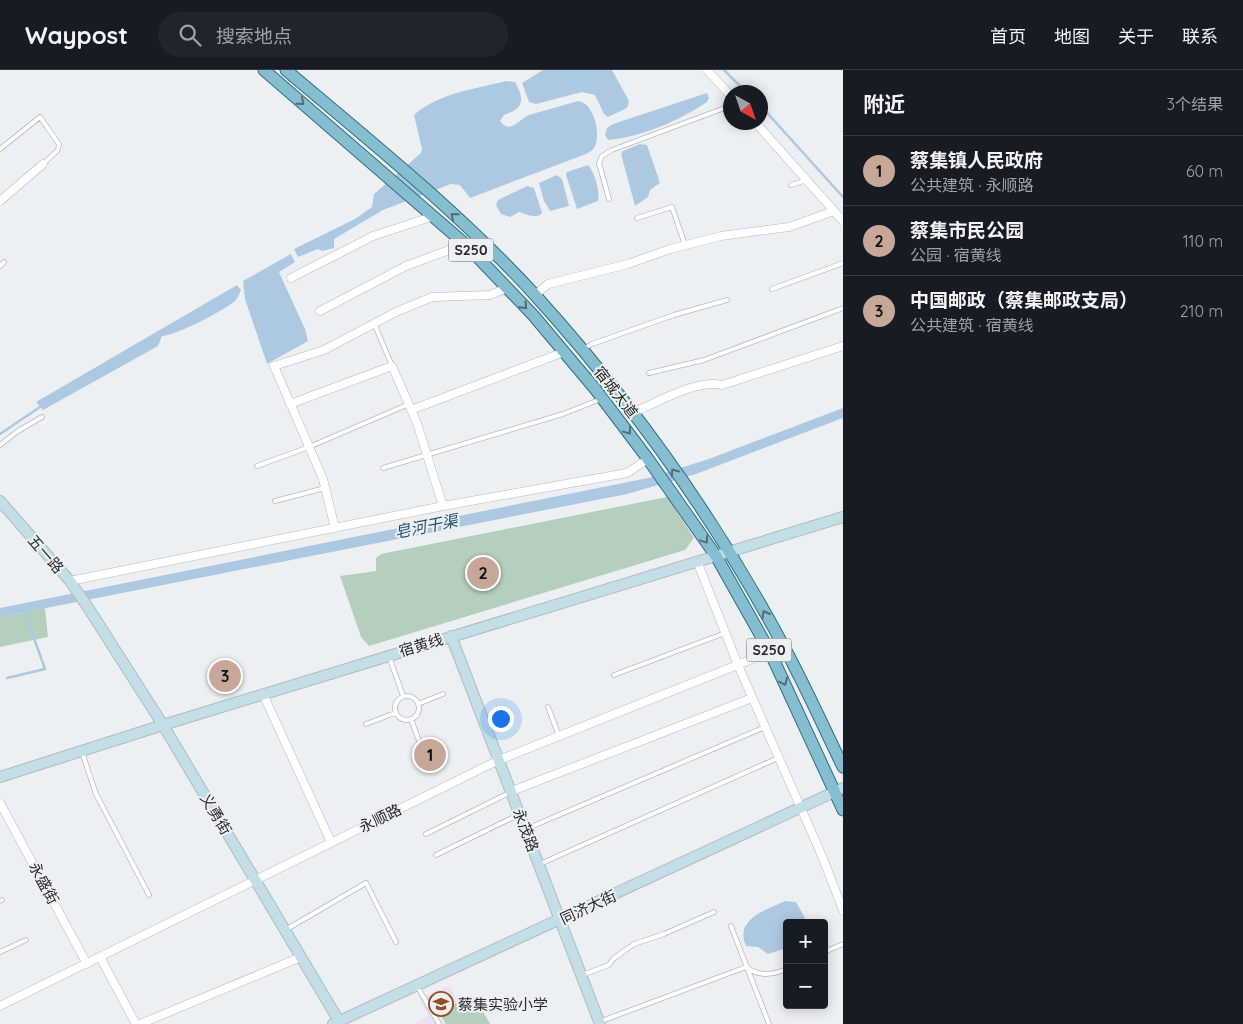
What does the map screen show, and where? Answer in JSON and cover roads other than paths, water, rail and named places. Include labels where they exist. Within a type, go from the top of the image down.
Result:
[{"type":"main road","name":"宿城大道","points":[[264,70],[464,244],[507,288],[603,398],[678,500],[716,556],[770,652],[839,790],[843,810]]},
{"type":"main road","name":"宿城大道","points":[[291,71],[483,242],[535,295],[632,413],[659,449],[729,552],[783,645],[843,767]]},
{"type":"street","points":[[707,70],[723,87]]},
{"type":"street","points":[[762,130],[843,221]]},
{"type":"street","points":[[0,201],[42,164]]},
{"type":"street","points":[[535,295],[548,284],[628,264],[685,245],[721,236],[789,227],[834,210]]},
{"type":"street","points":[[292,278],[373,236],[434,216]]},
{"type":"street","points":[[320,311],[406,266],[464,244]]},
{"type":"street","points":[[335,528],[325,488],[274,366],[324,350],[374,323],[432,297],[490,295],[507,288]]},
{"type":"street","points":[[632,413],[690,388],[712,383],[722,385],[843,346]]},
{"type":"street","points":[[410,407],[564,352]]},
{"type":"street","points":[[290,404],[392,366],[410,407],[443,506]]},
{"type":"street","points":[[70,582],[443,506],[627,473],[648,459]]},
{"type":"street","name":"五一路","points":[[0,501],[70,582],[89,609]]},
{"type":"street","name":"宿黄线","points":[[0,778],[263,694],[843,517]]},
{"type":"street","points":[[697,561],[738,665],[843,910]]},
{"type":"street","name":"义勇街","points":[[89,609],[163,725],[255,879],[301,957],[336,1023]]},
{"type":"street","name":"永茂路","points":[[451,636],[600,1023]]},
{"type":"street","name":"永顺路","points":[[0,1006],[499,760],[770,652]]},
{"type":"street","points":[[263,694],[331,842]]},
{"type":"street","points":[[512,792],[752,698]]},
{"type":"street","name":"同济大街","points":[[336,1023],[839,790]]},
{"type":"street","name":"永盛街","points":[[0,803],[87,964]]},
{"type":"street","points":[[100,957],[136,1024]]},
{"type":"street","points":[[140,1024],[301,957]]},
{"type":"lane","points":[[609,199],[599,163],[602,156],[612,150],[723,109]]},
{"type":"lane","points":[[0,149],[40,118],[59,144],[58,150],[42,164]]},
{"type":"lane","points":[[791,185],[806,180]]},
{"type":"lane","points":[[637,218],[672,207],[685,245]]},
{"type":"lane","points":[[0,266],[4,262]]},
{"type":"lane","points":[[772,289],[843,263]]},
{"type":"lane","points":[[581,350],[592,344],[674,315],[727,300]]},
{"type":"lane","points":[[650,373],[704,360],[843,308]]},
{"type":"lane","points":[[374,323],[392,366]]},
{"type":"lane","points":[[383,468],[563,414],[603,398]]},
{"type":"lane","points":[[257,466],[410,407]]},
{"type":"lane","points":[[0,445],[42,417]]},
{"type":"lane","points":[[275,501],[325,488]]},
{"type":"lane","points":[[614,675],[725,633]]},
{"type":"lane","points":[[389,655],[403,696]]},
{"type":"lane","points":[[418,704],[443,694]]},
{"type":"lane","points":[[403,696],[414,698],[418,704],[418,712],[411,719],[401,719],[395,713],[395,704],[403,696]]},
{"type":"lane","points":[[548,707],[559,736]]},
{"type":"lane","points":[[366,724],[395,713]]},
{"type":"lane","points":[[411,719],[422,749]]},
{"type":"lane","points":[[526,829],[765,727]]},
{"type":"lane","points":[[81,751],[96,794],[149,895]]},
{"type":"lane","points":[[539,864],[778,758]]},
{"type":"lane","points":[[426,834],[512,792]]},
{"type":"lane","points":[[436,855],[520,814]]},
{"type":"lane","points":[[285,930],[366,883],[396,942]]},
{"type":"lane","points":[[582,975],[609,965],[613,959],[634,944],[664,934],[714,912]]},
{"type":"lane","points":[[731,926],[769,1024]]},
{"type":"lane","points":[[0,952],[26,940]]},
{"type":"lane","points":[[828,950],[843,944]]},
{"type":"lane","points":[[746,967],[755,974],[764,975],[783,970]]},
{"type":"lane","points":[[600,1023],[746,967]]},
{"type":"lane","points":[[417,986],[439,1024]]},
{"type":"water","points":[[543,70],[612,70],[629,101],[627,108],[608,117],[604,114],[595,95],[582,92],[536,104],[529,102],[522,83]]},
{"type":"water","points":[[506,81],[515,82],[520,94],[521,103],[516,109],[504,115],[500,121],[504,125],[507,127],[511,126],[529,115],[578,101],[588,107],[595,119],[597,140],[593,149],[586,154],[470,198],[460,185],[451,184],[383,210],[334,239],[334,248],[322,251],[318,249],[298,257],[294,249],[355,219],[372,207],[374,194],[421,153],[422,149],[414,115],[434,102],[446,97],[470,89]]},
{"type":"water","points":[[707,93],[709,98],[707,102],[684,116],[659,127],[646,132],[608,140],[605,135],[607,128],[613,124]]},
{"type":"water","points":[[640,144],[647,145],[660,183],[650,190],[648,197],[635,206],[621,154],[623,151]]},
{"type":"water","points":[[588,165],[596,182],[598,201],[577,209],[566,175],[567,172]]},
{"type":"water","points":[[557,175],[562,179],[569,206],[550,211],[544,201],[539,183]]},
{"type":"water","points":[[527,186],[534,188],[542,213],[534,216],[519,212],[510,217],[501,214],[496,205],[498,200]]},
{"type":"water","points":[[291,254],[295,262],[279,272],[305,329],[308,341],[267,364],[245,299],[243,281]]},
{"type":"water","points":[[237,285],[241,290],[237,299],[230,305],[200,322],[162,336],[158,346],[43,410],[36,402]]},
{"type":"water","name":"皂河干渠","points":[[843,408],[843,418],[696,474],[627,494],[0,617],[0,608],[648,478],[706,460]]},
{"type":"water","points":[[785,901],[796,902],[805,918],[783,919],[783,949],[768,954],[758,947],[746,946],[743,937],[744,929],[748,922],[761,912]]},
{"type":"waterway","points":[[724,70],[739,85]]},
{"type":"waterway","points":[[768,114],[843,197]]},
{"type":"waterway","points":[[0,434],[40,407]]},
{"type":"waterway","points":[[7,678],[45,669],[24,610]]},
{"type":"place","name":"蔡集市民公园","points":[[483,573]]},
{"type":"place","name":"中国邮政（蔡集邮政支局）","points":[[225,676]]},
{"type":"place","name":"蔡集镇人民政府","points":[[430,755]]},
{"type":"place","name":"蔡集实验小学","points":[[441,1004]]}]
